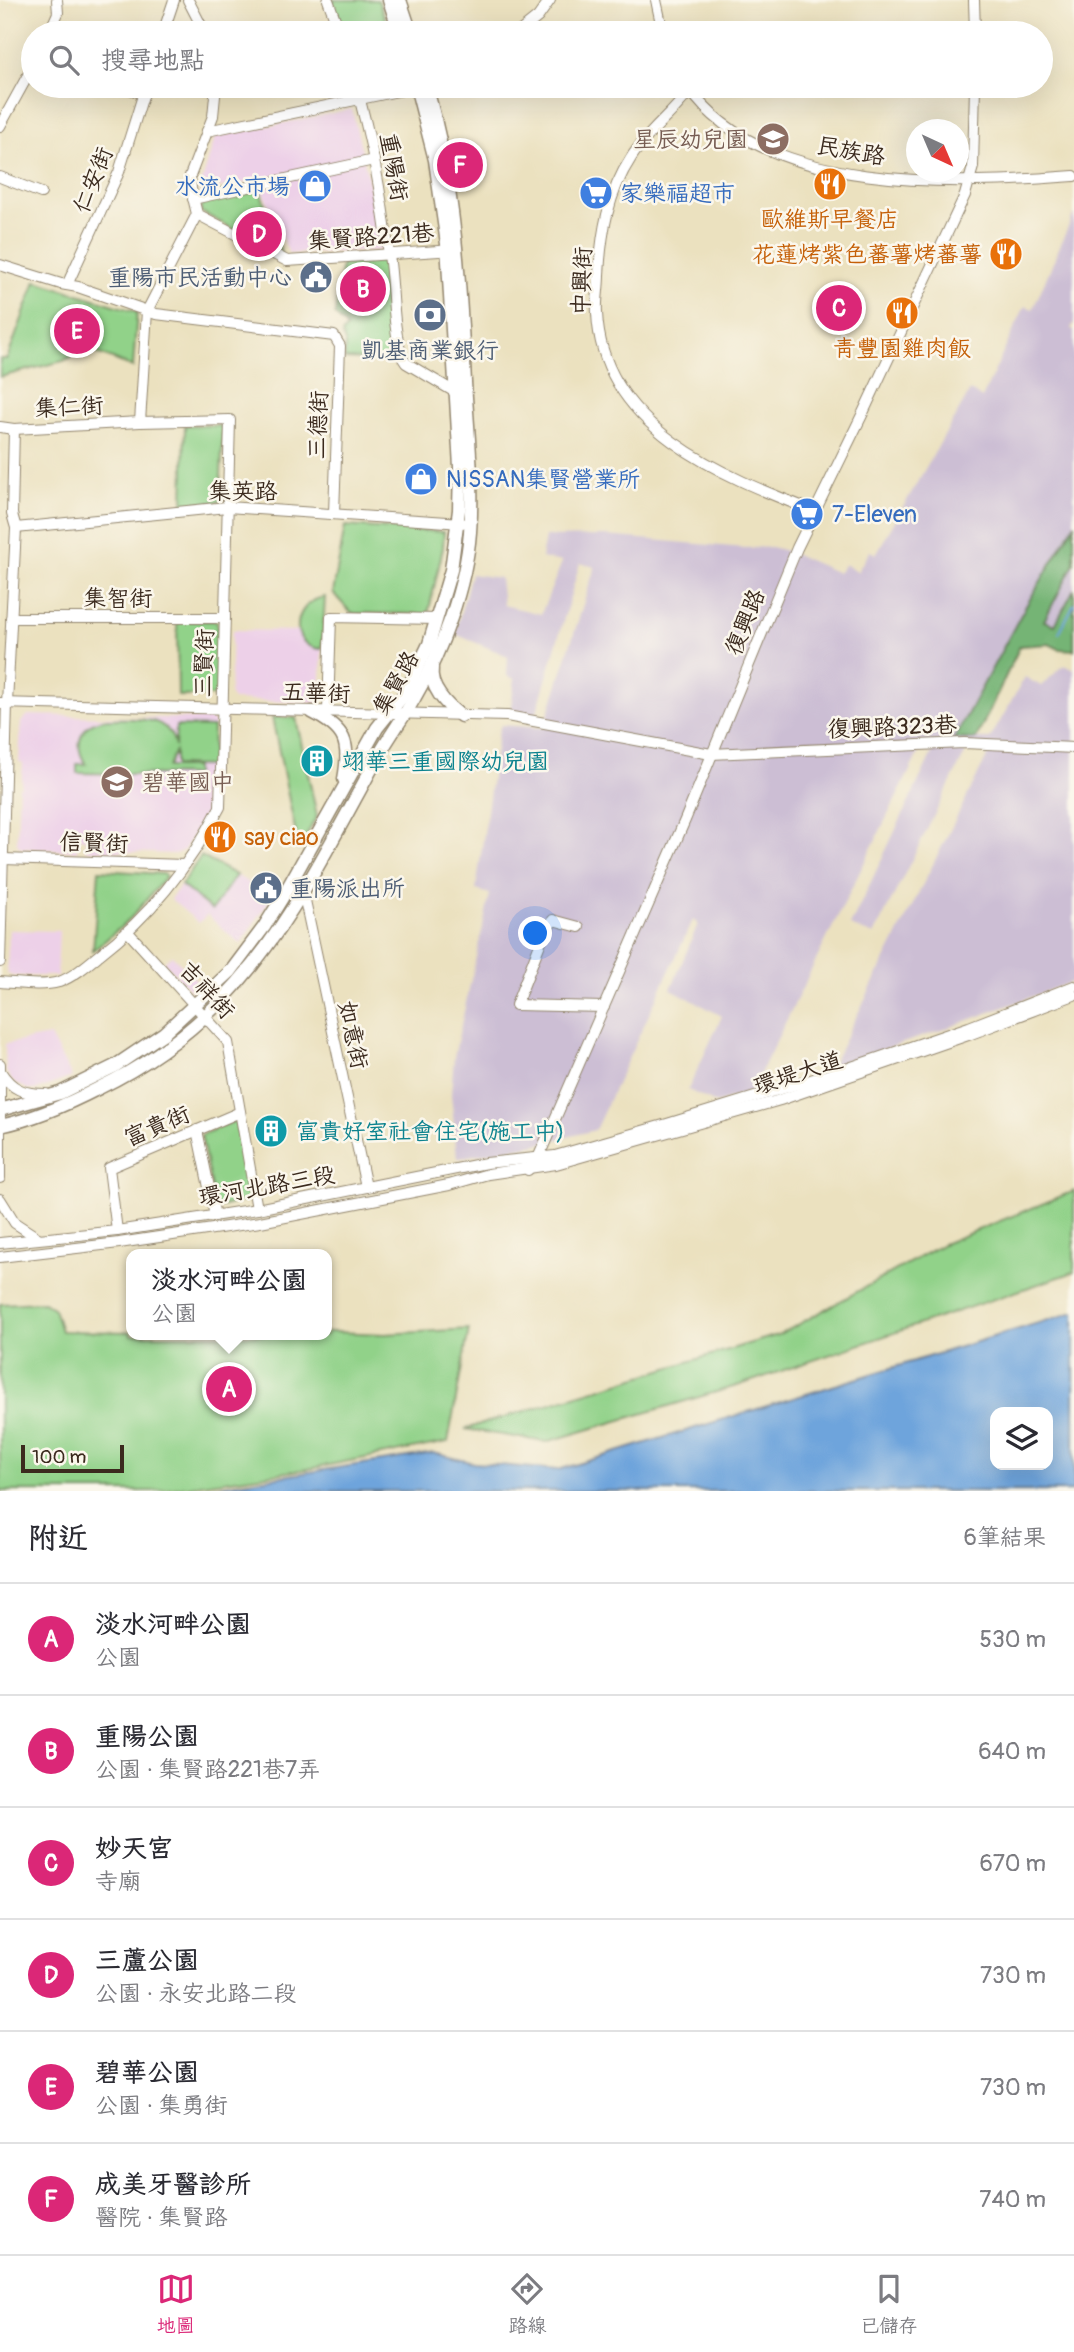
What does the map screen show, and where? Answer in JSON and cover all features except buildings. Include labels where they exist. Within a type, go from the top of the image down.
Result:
[{"type":"main road","points":[[389,0],[396,21]]},
{"type":"main road","points":[[400,0],[407,21]]},
{"type":"main road","name":"集賢路","points":[[1,1126],[22,1121],[82,1097],[122,1077],[165,1050],[205,1017],[239,983],[273,940],[303,891],[433,663],[443,640],[462,575],[470,461],[453,250],[422,98]]},
{"type":"main road","name":"集賢路","points":[[0,1110],[60,1093],[131,1056],[164,1033],[231,971],[264,927],[387,714],[406,692],[429,644],[464,523],[455,392],[453,250]]},
{"type":"main road","points":[[433,663],[430,678],[446,702],[461,716]]},
{"type":"main road","points":[[312,712],[333,725],[346,742],[348,755],[342,791]]},
{"type":"street","points":[[54,21],[58,13],[57,0]]},
{"type":"street","points":[[167,21],[174,0]]},
{"type":"street","points":[[188,0],[199,21]]},
{"type":"street","points":[[328,0],[336,21]]},
{"type":"street","points":[[533,21],[550,0]]},
{"type":"street","points":[[656,0],[660,21]]},
{"type":"street","points":[[974,0],[975,21]]},
{"type":"street","points":[[0,126],[21,88]]},
{"type":"street","name":"仁安街","points":[[67,285],[119,172],[142,98]]},
{"type":"street","points":[[140,422],[147,311],[197,214],[190,176],[213,116],[215,98]]},
{"type":"street","points":[[207,131],[360,98]]},
{"type":"street","name":"重陽街","points":[[360,98],[374,160],[390,255],[402,357],[406,363],[455,392]]},
{"type":"street","name":"中興街","points":[[680,98],[635,151],[615,189],[604,224],[600,267],[597,313],[601,341],[621,390],[645,419],[662,433],[701,460],[750,486],[816,512]]},
{"type":"street","name":"民族路","points":[[700,98],[736,132],[797,160],[859,174],[970,182],[1074,176]]},
{"type":"street","name":"復興路","points":[[528,1170],[539,1156],[604,1007],[797,548],[970,182],[973,167],[975,98]]},
{"type":"street","points":[[193,199],[374,160]]},
{"type":"street","points":[[0,177],[41,193]]},
{"type":"street","name":"集賢路221巷","points":[[197,214],[288,261],[453,250]]},
{"type":"street","points":[[0,265],[147,311]]},
{"type":"street","name":"三德街","points":[[147,311],[330,334],[337,338],[340,346],[334,513]]},
{"type":"street","name":"三賢街","points":[[0,982],[48,984],[61,981],[128,932],[155,905],[220,807],[230,420],[140,422]]},
{"type":"street","name":"集仁街","points":[[0,427],[14,429],[140,422]]},
{"type":"street","points":[[0,962],[4,703],[16,528],[12,514],[14,429]]},
{"type":"street","name":"集英路","points":[[16,528],[227,508],[464,523]]},
{"type":"street","points":[[328,711],[331,617],[437,619]]},
{"type":"street","name":"集智街","points":[[11,618],[225,618]]},
{"type":"street","name":"五華街","points":[[4,703],[507,716],[711,754]]},
{"type":"street","name":"復興路323巷","points":[[711,754],[964,743],[1074,748]]},
{"type":"street","name":"信賢街","points":[[3,859],[184,865]]},
{"type":"street","name":"如意街","points":[[303,891],[366,1187]]},
{"type":"street","points":[[579,927],[553,920],[543,936],[516,1005],[604,1007]]},
{"type":"street","name":"吉祥街","points":[[128,932],[228,1042],[257,1209]]},
{"type":"street","name":"環堤大道","points":[[970,1030],[1074,986]]},
{"type":"street","name":"環堤大道","points":[[528,1170],[697,1125],[1074,995]]},
{"type":"street","name":"環堤大道","points":[[539,1156],[555,1156],[890,1058]]},
{"type":"street","points":[[0,1064],[0,1178]]},
{"type":"street","points":[[0,1070],[12,1086],[20,1091],[35,1094],[60,1093]]},
{"type":"street","name":"富貴街","points":[[117,1231],[108,1168],[240,1112]]},
{"type":"street","points":[[197,1130],[215,1216]]},
{"type":"street","name":"環河北路三段","points":[[0,1243],[117,1231],[215,1216],[486,1163],[539,1156]]},
{"type":"street","name":"環河北路三段","points":[[0,1256],[119,1243],[260,1222],[409,1193],[488,1174],[528,1170]]},
{"type":"street","points":[[406,1180],[409,1193]]},
{"type":"street","points":[[0,1199],[15,1223],[38,1238]]},
{"type":"shaded area","name":"水流公市場","points":[[352,109],[385,250],[289,254],[258,180],[199,192],[215,137]]},
{"type":"shaded area","points":[[1074,213],[1074,322],[1071,329],[1074,330],[1074,525],[1023,611],[955,739],[990,739],[1025,677],[1041,686],[1064,665],[1073,669],[1074,667],[1074,981],[942,1030],[831,1067],[991,749],[966,752],[874,935],[850,926],[932,753],[919,752],[751,1092],[716,1103],[688,1090],[722,1016],[671,989],[698,924],[693,920],[595,1130],[543,1143],[457,1158],[451,1094],[454,1057],[490,894],[476,890],[498,734],[501,725],[544,728],[595,567],[580,563],[535,718],[510,712],[515,679],[507,676],[508,656],[455,634],[471,574],[500,578],[503,605],[541,614],[562,562],[541,558],[545,537],[606,536],[745,548],[771,547],[790,552],[838,573],[845,564],[857,572],[870,551],[876,554],[970,391],[982,398],[1025,306],[1033,309]]},
{"type":"shaded area","points":[[1074,563],[1074,589],[1055,625],[1044,621]]},
{"type":"shaded area","points":[[232,630],[299,631],[303,641],[322,649],[320,703],[233,700],[230,696]]},
{"type":"shaded area","name":"碧華國中","points":[[28,715],[209,719],[214,722],[213,803],[184,850],[175,854],[85,850],[86,839],[78,838],[77,851],[21,848],[17,844],[19,787],[23,763],[19,762],[21,722]]},
{"type":"shaded area","points":[[236,875],[272,897],[240,944],[207,915],[199,923],[170,899],[181,885],[212,910]]},
{"type":"shaded area","points":[[9,930],[59,931],[57,976],[12,976],[7,973]]},
{"type":"shaded area","points":[[172,955],[203,987],[201,989],[191,991],[164,962]]},
{"type":"shaded area","points":[[50,1036],[72,1077],[37,1090],[29,1090],[12,1081],[6,1071],[5,1044]]},
{"type":"green space","points":[[332,0],[378,0],[386,21],[341,21]]},
{"type":"green space","points":[[260,190],[282,255],[201,212],[201,202]]},
{"type":"green space","points":[[382,260],[386,264],[394,352],[399,361],[345,359],[342,334],[347,327],[335,315],[342,262]]},
{"type":"green space","points":[[36,281],[137,312],[133,367],[87,349],[63,361],[0,377],[0,359],[7,359]]},
{"type":"green space","points":[[185,425],[223,426],[220,501],[183,506]]},
{"type":"green space","points":[[1074,525],[1074,563],[1044,621],[1055,625],[1074,589],[1074,650],[1059,649],[1049,644],[1020,646],[976,739],[954,739],[1023,611]]},
{"type":"green space","points":[[345,526],[444,532],[428,614],[351,613],[333,593]]},
{"type":"green space","points":[[325,597],[322,649],[303,641],[298,624],[306,607],[314,600]]},
{"type":"green space","points":[[177,621],[217,621],[218,696],[178,696]]},
{"type":"green space","points":[[272,717],[296,718],[317,816],[299,849]]},
{"type":"green space","points":[[107,719],[139,719],[158,723],[172,736],[175,747],[176,726],[213,727],[212,766],[175,765],[175,750],[168,767],[195,767],[195,775],[77,773],[77,764],[86,764],[80,749],[82,735],[91,724]]},
{"type":"green space","points":[[201,856],[236,875],[212,910],[181,885]]},
{"type":"green space","points":[[99,870],[164,874],[166,877],[129,920],[93,951]]},
{"type":"green space","points":[[236,1120],[249,1200],[215,1208],[201,1135]]},
{"type":"green space","points":[[1074,1191],[1074,1272],[740,1385],[546,1442],[465,1429],[781,1334],[943,1244]]},
{"type":"green space","points":[[44,1302],[54,1309],[61,1331],[126,1332],[126,1340],[332,1340],[332,1332],[385,1334],[469,1329],[448,1442],[308,1469],[154,1491],[0,1491],[0,1304]]},
{"type":"water","points":[[1074,1312],[1074,1491],[186,1491],[434,1453],[474,1463],[558,1470]]},
{"type":"waterway","points":[[1059,633],[1074,604]]},
{"type":"place","name":"星辰幼兒園","points":[[773,139]]},
{"type":"place","name":"成美牙醫診所","points":[[460,165]]},
{"type":"place","name":"歐維斯早餐店","points":[[830,184]]},
{"type":"place","name":"水流公市場","points":[[315,186]]},
{"type":"place","name":"家樂福超市","points":[[596,193]]},
{"type":"place","name":"三蘆公園","points":[[259,234]]},
{"type":"place","name":"花蓮烤紫色蕃薯烤蕃薯","points":[[1006,254]]},
{"type":"place","name":"重陽市民活動中心","points":[[316,277]]},
{"type":"place","name":"重陽公園","points":[[363,289]]},
{"type":"place","name":"妙天宮","points":[[839,308]]},
{"type":"place","name":"青豐園雞肉飯","points":[[902,313]]},
{"type":"place","name":"凱基商業銀行","points":[[430,315]]},
{"type":"place","name":"碧華公園","points":[[77,331]]},
{"type":"place","name":"NISSAN集賢營業所","points":[[421,479]]},
{"type":"place","name":"7-Eleven","points":[[807,514]]},
{"type":"place","name":"翊華三重國際幼兒園","points":[[317,761]]},
{"type":"place","name":"碧華國中","points":[[117,782]]},
{"type":"place","name":"say ciao","points":[[220,837]]},
{"type":"place","name":"重陽派出所","points":[[266,888]]},
{"type":"place","name":"富貴好室社會住宅(施工中)","points":[[271,1131]]},
{"type":"place","name":"淡水河畔公園","points":[[229,1389]]}]
